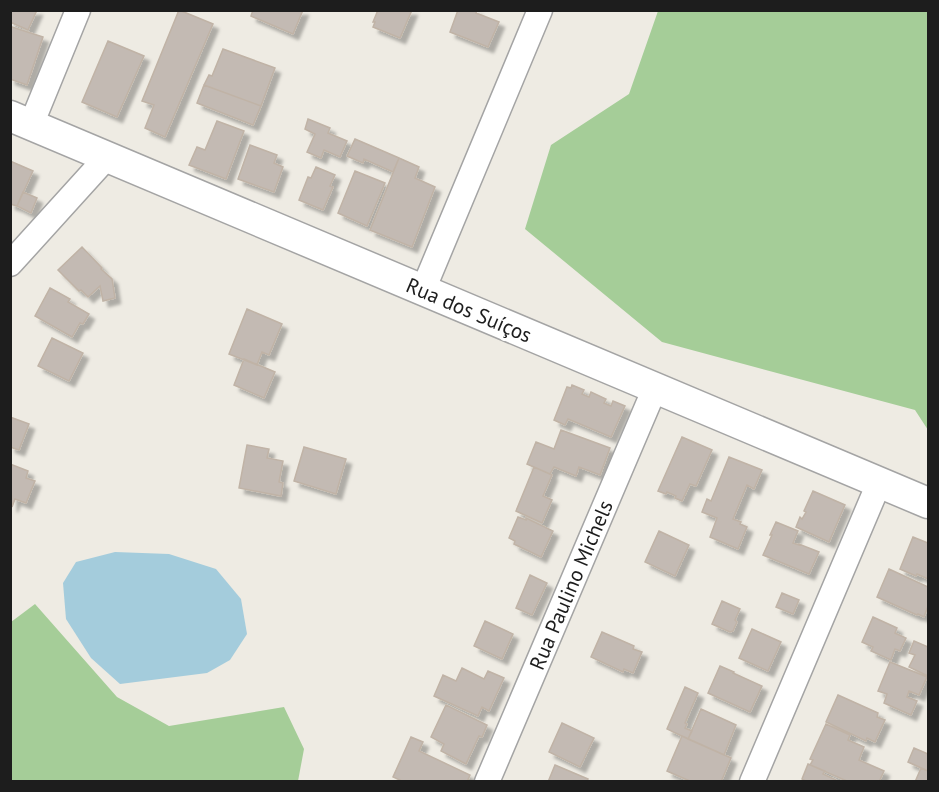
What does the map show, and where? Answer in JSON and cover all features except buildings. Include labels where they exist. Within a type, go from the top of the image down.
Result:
[{"type":"street","points":[[21,120],[78,10]]},
{"type":"street","points":[[423,290],[540,10]]},
{"type":"street","name":"Rua dos Suíços","points":[[21,120],[928,503]]},
{"type":"street","points":[[10,264],[107,157]]},
{"type":"street","name":"Rua Paulino Michels","points":[[488,782],[655,388]]},
{"type":"street","points":[[752,782],[879,483]]},
{"type":"green space","points":[[658,11],[928,11],[928,430],[915,410],[662,342],[525,229],[551,145],[629,94]]},
{"type":"green space","points":[[35,604],[117,697],[169,726],[284,707],[304,749],[298,781],[11,781],[11,622]]},
{"type":"water","points":[[115,552],[169,554],[216,569],[241,599],[247,634],[230,660],[207,673],[120,684],[91,658],[66,619],[63,583],[76,562]]}]
